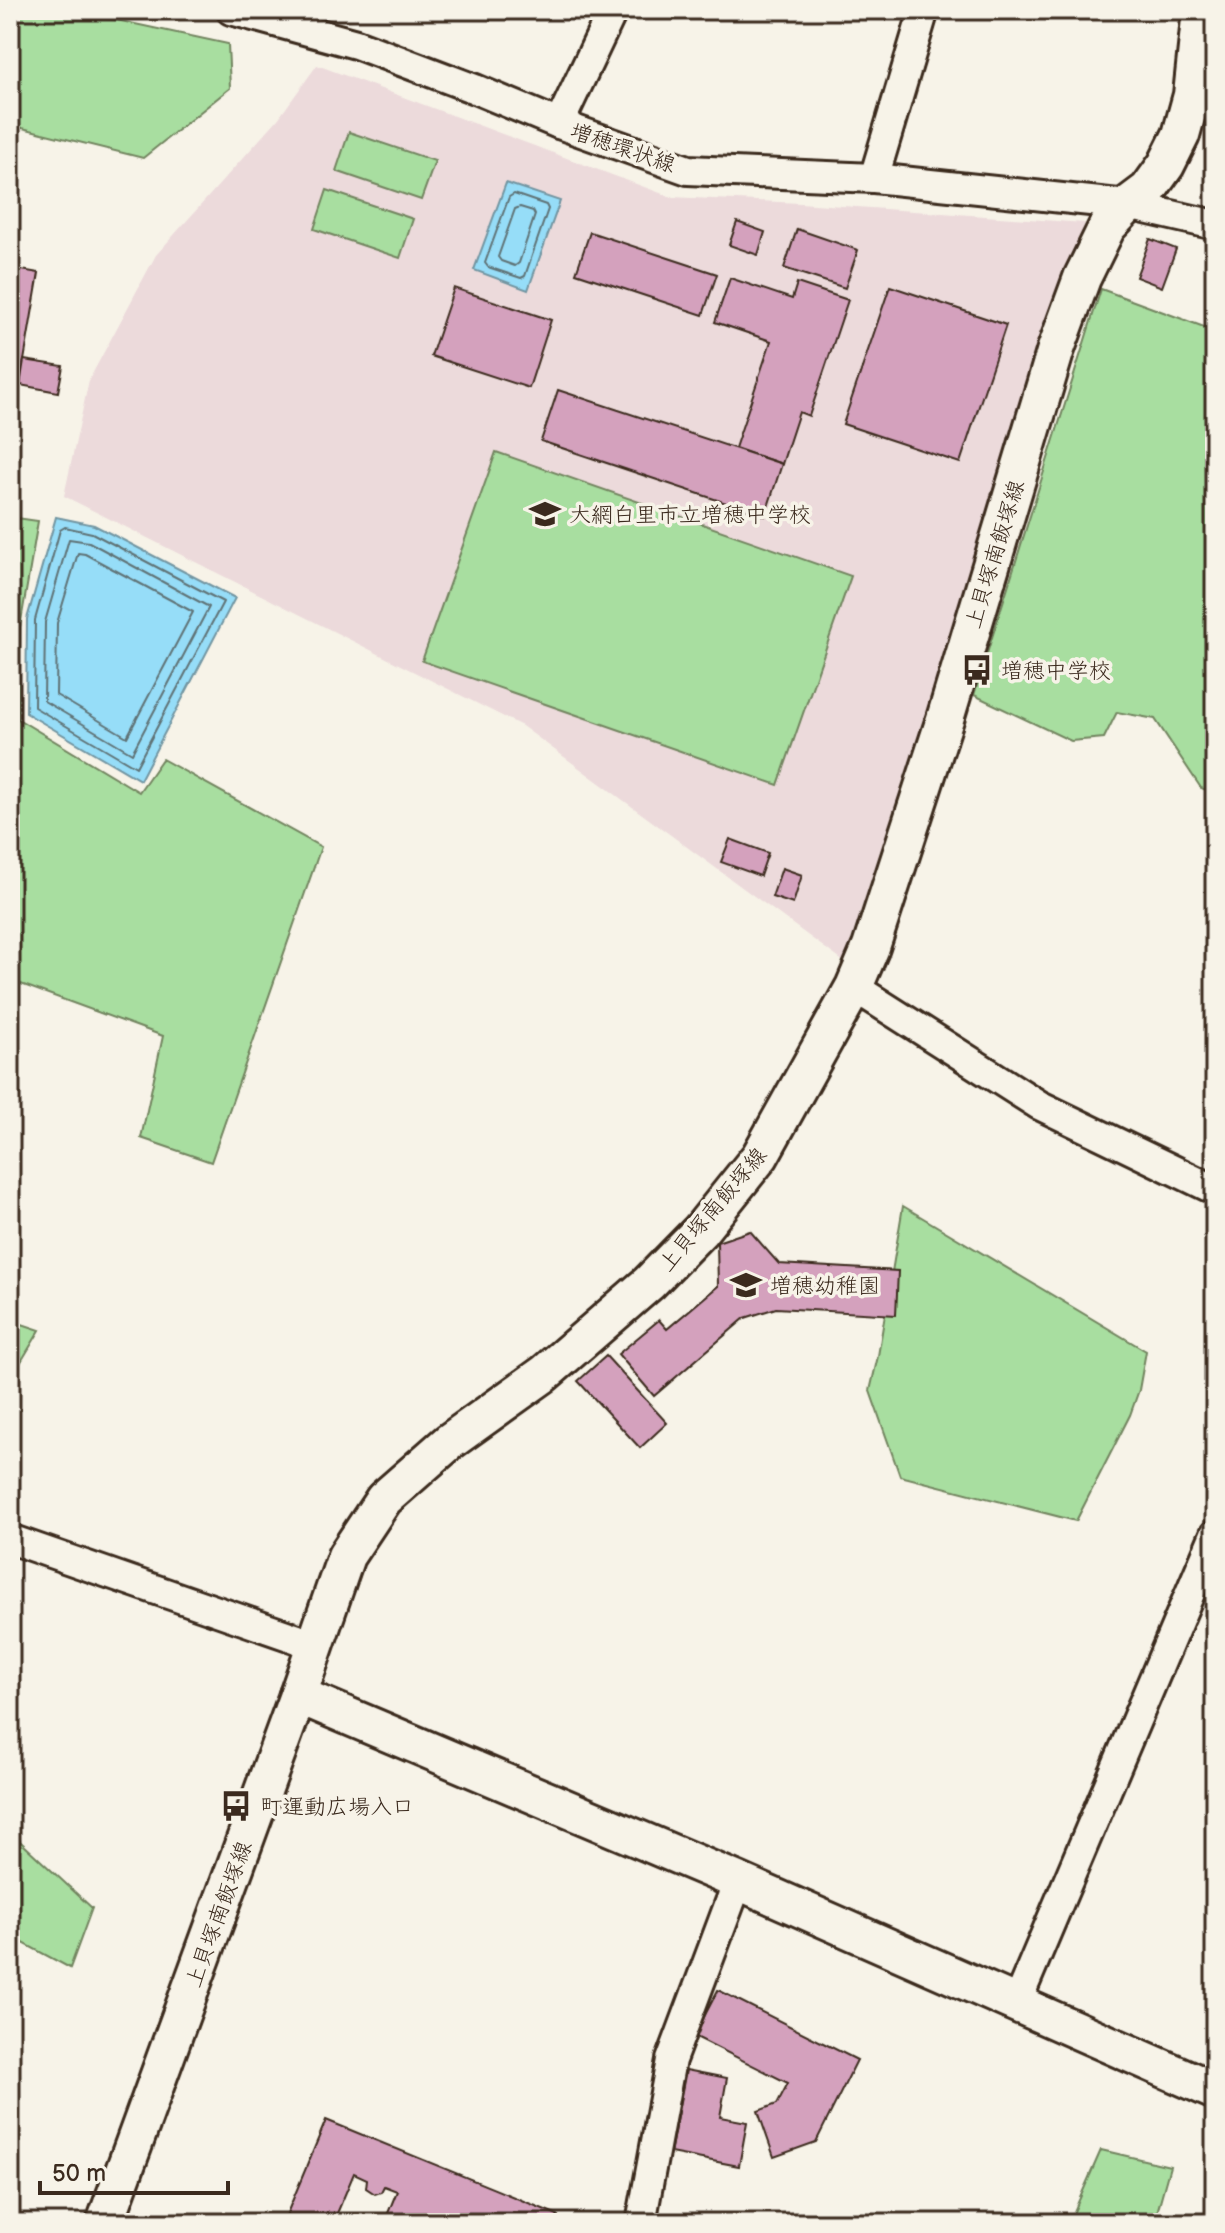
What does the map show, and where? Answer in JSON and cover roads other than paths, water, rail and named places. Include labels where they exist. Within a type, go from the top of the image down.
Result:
[{"type":"street","name":"増穂環状線","points":[[231,10],[356,44],[559,124],[688,170],[874,178],[1128,205],[1215,225]]},
{"type":"street","points":[[559,124],[613,10]]},
{"type":"street","points":[[874,178],[924,10]]},
{"type":"street","name":"上貝塚南飯塚線","points":[[105,2223],[346,1556],[384,1499],[449,1442],[544,1374],[649,1283],[700,1231],[760,1156],[854,987],[871,947],[945,719],[1056,349],[1082,278],[1107,227],[1148,190],[1166,165],[1181,135],[1192,95],[1201,10]]},
{"type":"street","points":[[854,987],[1039,1105],[1215,1190]]},
{"type":"street","points":[[1016,2004],[1215,1534]]},
{"type":"street","points":[[10,1539],[315,1645]]},
{"type":"street","points":[[298,1695],[738,1881],[1215,2091]]},
{"type":"street","points":[[641,2223],[671,2060],[738,1881]]},
{"type":"water","points":[[506,183],[560,201],[528,290],[474,270]]},
{"type":"water","points":[[56,517],[94,525],[235,598],[140,780],[26,713],[27,619]]},
{"type":"place","name":"大網白里市立増穂中学校","points":[[545,514]]},
{"type":"place","name":"増穂中学校","points":[[977,670]]},
{"type":"place","name":"増穂幼稚園","points":[[746,1285]]},
{"type":"place","name":"町運動広場入口","points":[[236,1806]]}]
